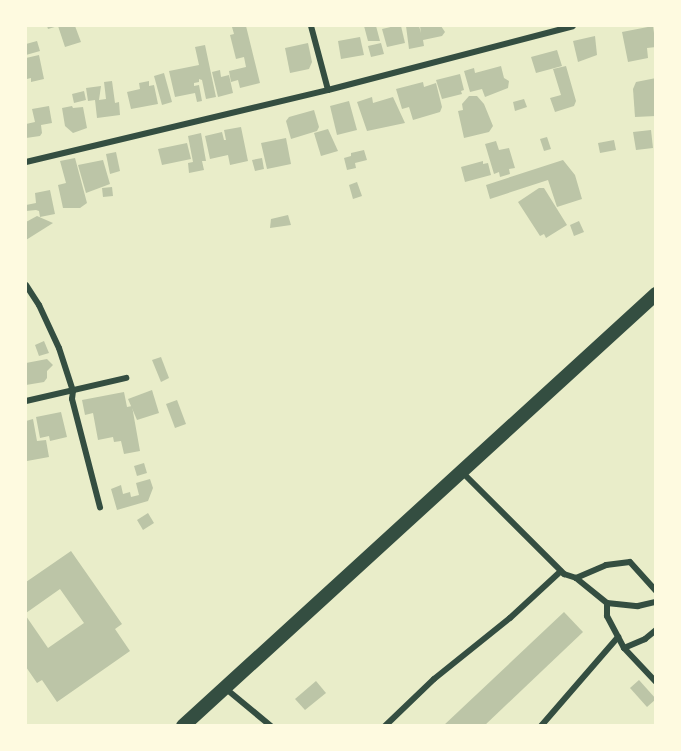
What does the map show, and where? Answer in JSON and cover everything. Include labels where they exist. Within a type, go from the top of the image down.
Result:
[{"type":"main road","points":[[183,726],[656,294]]},
{"type":"street","points":[[311,26],[328,90]]},
{"type":"street","points":[[26,162],[328,90],[573,26]]},
{"type":"street","points":[[26,285],[39,305],[59,348],[73,391],[72,399],[100,507]]},
{"type":"street","points":[[26,401],[126,378]]},
{"type":"street","points":[[461,471],[561,571],[576,578],[608,603],[638,606],[656,602]]},
{"type":"street","points":[[576,578],[606,565],[630,562],[656,591]]},
{"type":"street","points":[[385,726],[434,679],[510,618],[561,571]]},
{"type":"street","points":[[608,603],[607,616],[624,648],[656,682]]},
{"type":"street","points":[[624,648],[645,639],[656,630]]},
{"type":"street","points":[[541,726],[618,637]]},
{"type":"street","points":[[225,688],[271,726]]},
{"type":"building","points":[[58,26],[75,26],[81,42],[65,47]]},
{"type":"building","points":[[246,26],[260,83],[240,88],[238,80],[231,82],[229,71],[246,67],[244,57],[236,59],[230,35],[234,34],[232,27]]},
{"type":"building","points":[[364,26],[376,26],[380,41],[368,41]]},
{"type":"building","points":[[401,26],[405,43],[387,47],[382,29]]},
{"type":"building","points":[[406,26],[419,26],[421,33],[420,26],[441,26],[445,32],[442,36],[423,40],[424,46],[409,49]]},
{"type":"building","points":[[653,26],[656,47],[647,48],[648,58],[628,62],[622,32]]},
{"type":"building","points":[[595,36],[597,55],[578,62],[573,41]]},
{"type":"building","points":[[360,37],[364,55],[341,59],[338,41]]},
{"type":"building","points":[[37,41],[40,51],[26,55],[26,44]]},
{"type":"building","points":[[308,43],[312,62],[309,69],[290,73],[285,48]]},
{"type":"building","points":[[381,43],[384,54],[371,57],[368,46]]},
{"type":"building","points":[[205,45],[216,97],[206,99],[202,80],[199,79],[194,86],[199,85],[202,101],[197,102],[195,93],[175,97],[169,71],[199,65],[195,47]]},
{"type":"building","points":[[557,50],[562,66],[536,73],[531,57]]},
{"type":"building","points":[[39,55],[44,79],[31,82],[31,78],[27,79],[26,84],[26,58]]},
{"type":"building","points":[[501,66],[504,78],[509,81],[508,88],[485,97],[482,89],[470,92],[464,71],[474,68],[475,73]]},
{"type":"building","points":[[566,66],[576,101],[574,106],[555,112],[550,98],[561,95],[553,69]]},
{"type":"building","points":[[220,70],[221,77],[229,75],[233,93],[218,97],[212,72]]},
{"type":"building","points":[[164,73],[172,102],[162,105],[154,76]]},
{"type":"building","points":[[460,74],[464,90],[461,91],[462,94],[442,99],[436,80]]},
{"type":"building","points":[[656,78],[656,116],[635,117],[633,89],[636,82]]},
{"type":"building","points":[[112,81],[115,103],[119,102],[120,115],[97,118],[95,100],[88,101],[86,88],[101,86],[99,100],[106,99],[104,82]]},
{"type":"building","points":[[149,81],[149,86],[154,85],[158,104],[131,109],[127,92],[140,89],[139,83]]},
{"type":"building","points":[[423,82],[424,87],[436,83],[442,107],[440,112],[413,120],[409,107],[402,109],[396,89]]},
{"type":"building","points":[[84,91],[86,100],[74,103],[72,94]]},
{"type":"building","points":[[469,96],[477,96],[484,104],[493,126],[489,132],[464,138],[458,111],[463,110],[462,104]]},
{"type":"building","points":[[372,97],[373,103],[393,97],[405,123],[367,131],[357,102]]},
{"type":"building","points":[[524,99],[527,107],[515,111],[513,102]]},
{"type":"building","points":[[349,101],[357,130],[337,135],[330,106]]},
{"type":"building","points":[[49,106],[52,123],[41,125],[40,136],[26,138],[26,124],[35,122],[32,109]]},
{"type":"building","points":[[72,106],[73,108],[83,107],[87,128],[73,133],[65,126],[62,108]]},
{"type":"building","points":[[314,110],[319,127],[317,131],[291,139],[286,121],[289,117]]},
{"type":"building","points":[[241,127],[248,161],[230,165],[228,155],[210,159],[205,136],[222,132],[226,140],[224,130]]},
{"type":"building","points":[[328,129],[338,151],[321,156],[314,133]]},
{"type":"building","points":[[651,130],[653,148],[636,150],[633,132]]},
{"type":"building","points":[[201,133],[206,161],[202,161],[204,170],[189,173],[188,163],[193,162],[188,136]]},
{"type":"building","points":[[547,137],[551,149],[544,151],[540,139]]},
{"type":"building","points":[[286,138],[291,164],[267,169],[261,143]]},
{"type":"building","points":[[614,140],[616,150],[600,153],[598,143]]},
{"type":"building","points":[[496,141],[499,150],[509,148],[515,168],[509,169],[510,174],[500,177],[499,172],[494,174],[485,144]]},
{"type":"building","points":[[187,143],[191,159],[162,165],[158,149]]},
{"type":"building","points":[[364,150],[367,160],[355,163],[356,168],[347,170],[344,158],[351,156],[351,153]]},
{"type":"building","points":[[116,152],[120,171],[110,174],[106,154]]},
{"type":"building","points":[[75,158],[87,203],[80,208],[63,208],[58,185],[66,183],[60,161]]},
{"type":"building","points":[[262,158],[264,169],[255,171],[252,160]]},
{"type":"building","points":[[103,160],[110,184],[86,193],[78,165]]},
{"type":"building","points":[[563,160],[575,175],[582,199],[557,207],[548,180],[490,199],[486,185]]},
{"type":"building","points":[[483,161],[483,164],[488,163],[491,175],[465,182],[461,167]]},
{"type":"building","points":[[357,182],[362,196],[353,199],[349,185]]},
{"type":"building","points":[[112,187],[113,196],[103,197],[102,188]]},
{"type":"building","points":[[539,188],[544,188],[567,225],[546,238],[544,234],[540,236],[518,202]]},
{"type":"building","points":[[50,190],[55,214],[40,217],[39,211],[26,211],[26,205],[36,203],[35,193]]},
{"type":"building","points":[[288,215],[291,225],[270,228],[271,219]]},
{"type":"building","points":[[37,216],[53,223],[26,240],[26,222]]},
{"type":"building","points":[[579,221],[584,232],[574,236],[570,225]]},
{"type":"building","points":[[44,341],[49,353],[39,356],[35,345]]},
{"type":"building","points":[[161,357],[169,378],[161,382],[152,360]]},
{"type":"building","points":[[47,359],[53,365],[47,371],[47,378],[44,382],[26,385],[26,363]]},
{"type":"building","points":[[152,390],[159,413],[137,420],[128,399]]},
{"type":"building","points":[[124,392],[127,407],[132,406],[140,451],[124,454],[121,441],[114,442],[113,437],[98,440],[93,413],[85,415],[82,400]]},
{"type":"building","points":[[177,400],[186,424],[175,428],[166,404]]},
{"type":"building","points":[[61,412],[67,437],[50,441],[49,436],[40,438],[36,417]]},
{"type":"building","points":[[33,419],[37,441],[46,440],[49,457],[27,461],[26,421]]},
{"type":"building","points":[[144,463],[147,473],[137,476],[134,466]]},
{"type":"building","points":[[150,479],[153,488],[148,501],[117,510],[111,489],[121,485],[123,494],[130,492],[131,497],[139,495],[136,483]]},
{"type":"building","points":[[148,513],[154,523],[143,530],[137,520]]},
{"type":"building","points":[[71,551],[122,624],[115,629],[130,651],[57,702],[42,680],[37,683],[26,667],[26,616],[48,648],[84,623],[60,589],[26,613],[26,582]]},
{"type":"building","points":[[564,612],[583,632],[484,726],[443,726]]},
{"type":"building","points":[[639,680],[656,699],[647,707],[630,688]]},
{"type":"building","points":[[316,681],[326,693],[305,710],[295,699]]}]
